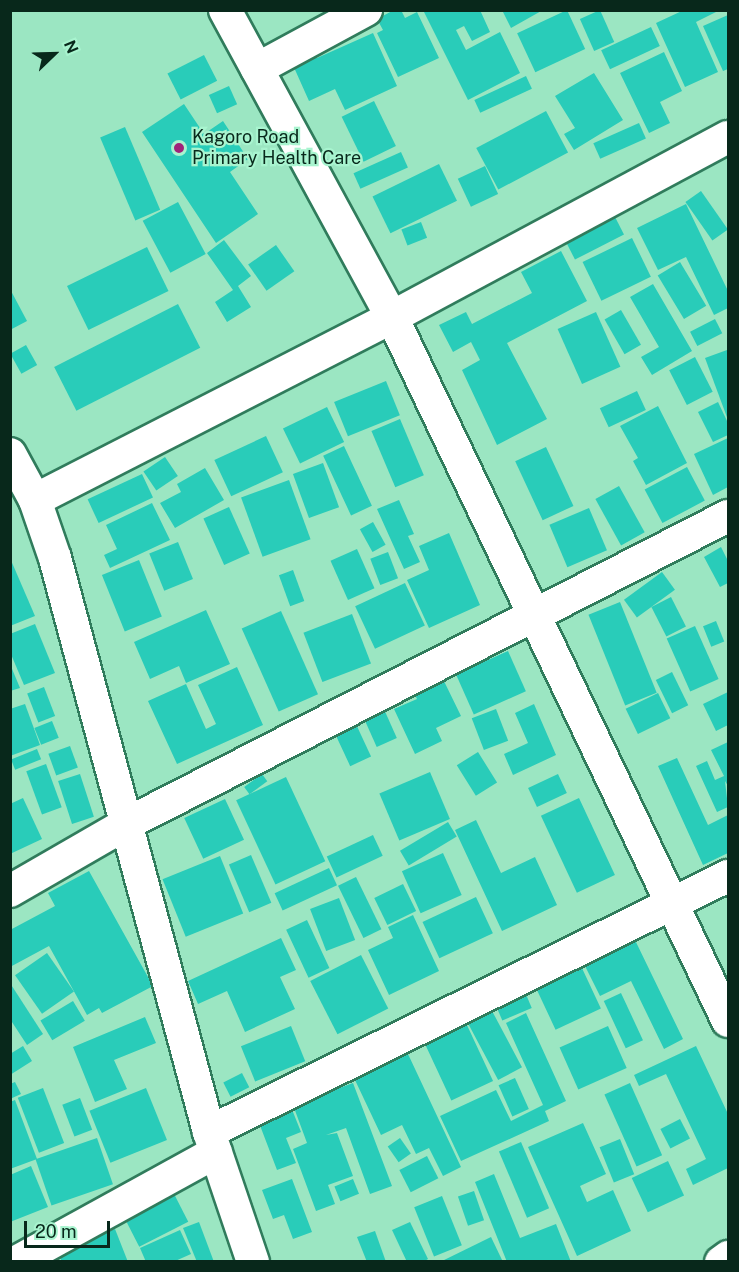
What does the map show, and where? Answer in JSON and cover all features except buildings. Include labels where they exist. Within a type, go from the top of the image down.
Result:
[{"type":"street","points":[[225,10],[392,317],[729,1021]]},
{"type":"street","points":[[257,69],[366,10]]},
{"type":"street","points":[[35,500],[392,317],[729,137]]},
{"type":"street","points":[[10,454],[35,500],[55,558],[213,1142],[253,1262]]},
{"type":"street","points":[[10,891],[128,823],[729,516]]},
{"type":"street","points":[[16,1262],[213,1142],[729,876]]},
{"type":"street","points":[[721,1262],[729,1257]]},
{"type":"place","name":"Kagoro Road Primary Health Care","points":[[179,148]]}]
